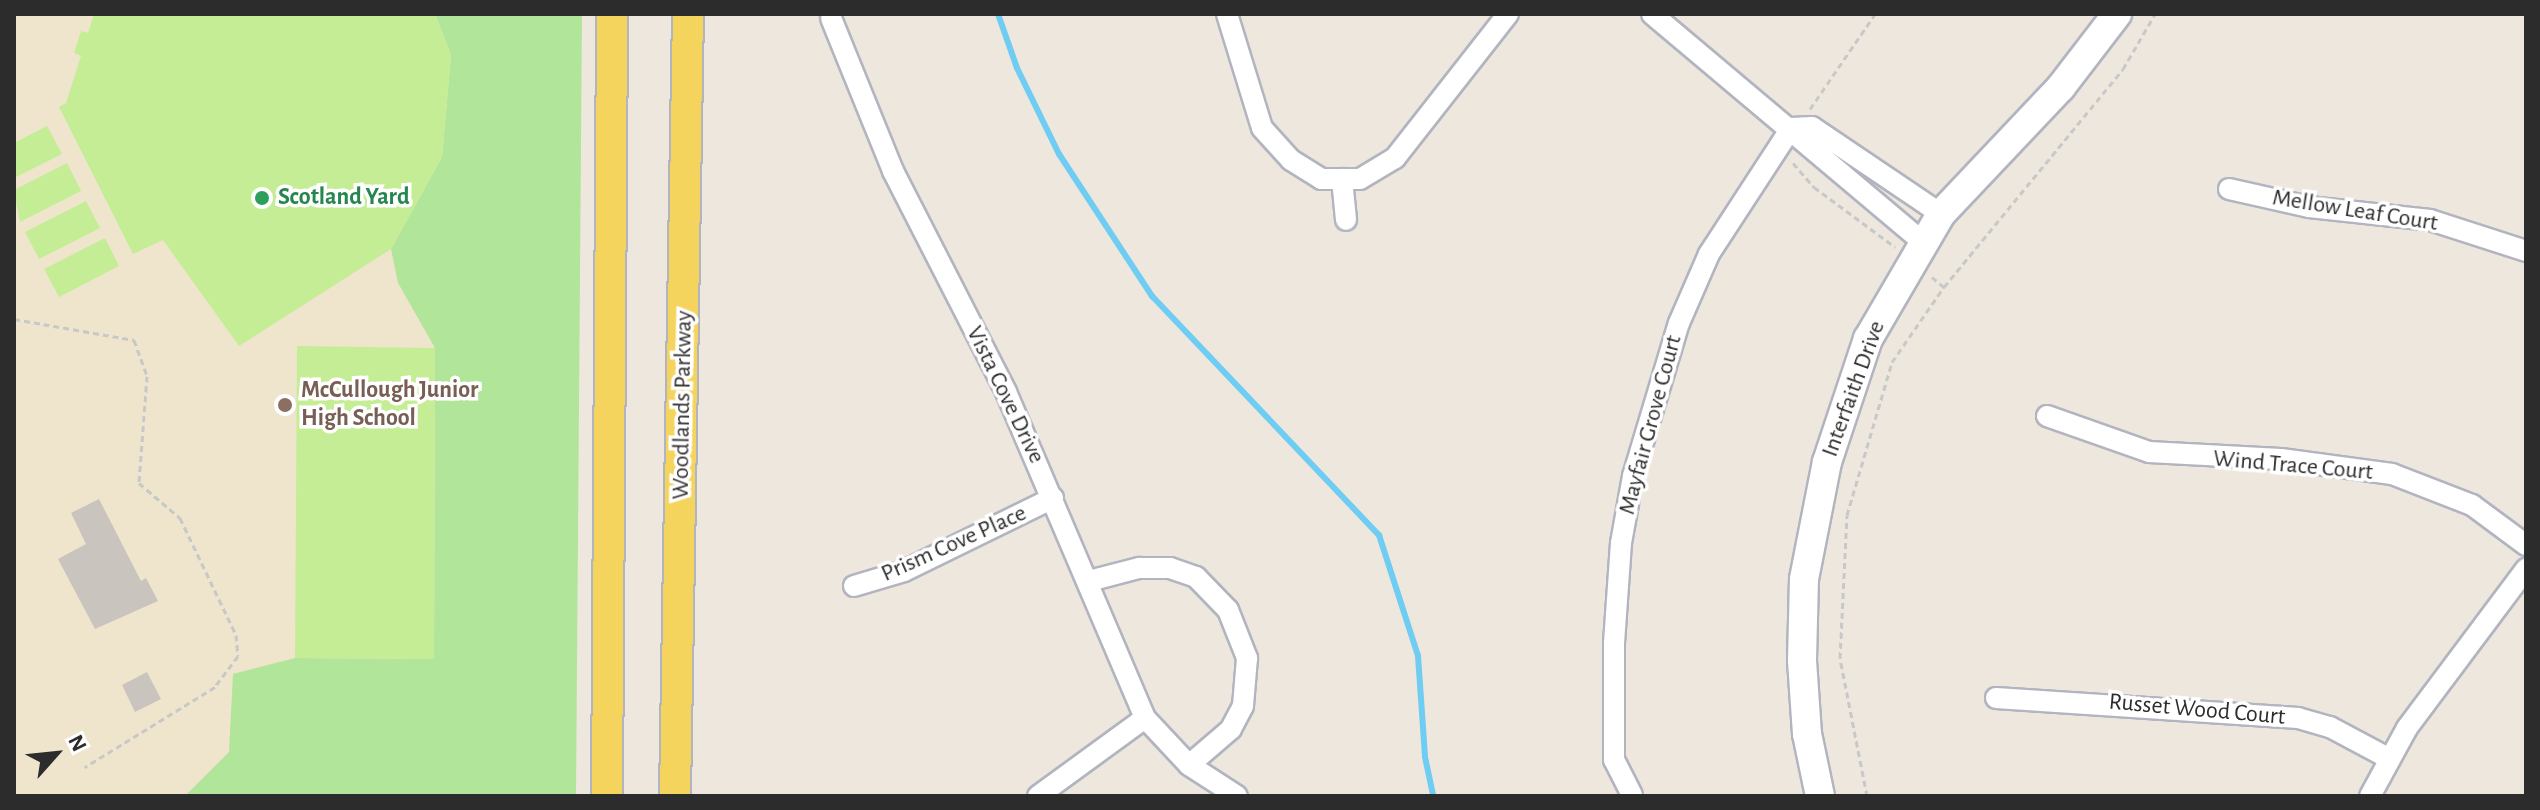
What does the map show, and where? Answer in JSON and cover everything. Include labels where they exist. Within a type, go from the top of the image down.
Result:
[{"type":"main road","points":[[607,796],[612,14]]},
{"type":"main road","name":"Woodlands Parkway","points":[[675,796],[688,14]]},
{"type":"street","points":[[1227,14],[1262,128],[1291,160],[1321,179],[1360,179],[1395,158],[1508,14]]},
{"type":"street","points":[[1652,14],[1791,128],[1802,144],[1922,241]]},
{"type":"street","name":"Interfaith Drive","points":[[1820,796],[1807,734],[1802,660],[1811,524],[1844,405],[1868,339],[1922,241],[1941,214],[2061,87],[2117,14]]},
{"type":"street","name":"Vista Cove Drive","points":[[831,18],[893,171],[1006,392],[1145,718],[1189,765],[1209,796]]},
{"type":"street","points":[[1791,128],[1812,127],[1941,214]]},
{"type":"street","name":"Mayfair Grove Court","points":[[1632,795],[1614,760],[1614,658],[1621,543],[1633,476],[1679,323],[1703,268],[1742,197],[1791,128]]},
{"type":"street","points":[[1342,179],[1346,220]]},
{"type":"street","name":"Mellow Leaf Court","points":[[2229,189],[2309,207],[2430,220],[2526,251]]},
{"type":"street","name":"Wind Trace Court","points":[[2047,416],[2149,452],[2281,459],[2392,474],[2472,505],[2526,545]]},
{"type":"street","name":"Prism Cove Place","points":[[854,586],[904,571],[1053,498]]},
{"type":"street","points":[[1089,581],[1139,568],[1170,568],[1196,577],[1228,610],[1247,658],[1243,706],[1231,729],[1189,765]]},
{"type":"street","points":[[2370,796],[2407,728],[2526,569]]},
{"type":"street","name":"Russet Wood Court","points":[[1996,698],[2298,718],[2330,727],[2390,759]]},
{"type":"street","points":[[1038,796],[1145,718]]},
{"type":"street","name":"Vista Cove Drive","points":[[1189,765],[1237,796]]},
{"type":"path","points":[[1867,796],[1840,658],[1847,515],[1892,362],[1944,287],[2123,69],[2155,14]]},
{"type":"path","points":[[14,319],[134,340],[147,376],[139,483],[180,518],[236,635],[238,656],[215,687],[85,767]]},
{"type":"shaded area","name":"McCullough Junior High School","points":[[14,14],[559,14],[555,796],[14,796]]},
{"type":"green space","name":"Scotland Yard","points":[[94,14],[435,14],[451,55],[442,157],[391,249],[239,346],[163,240],[133,254],[59,107],[66,103],[81,56],[74,53],[81,31],[88,33]]},
{"type":"green space","points":[[435,14],[582,14],[576,796],[185,796],[229,752],[233,674],[295,658],[434,659],[435,348],[398,283],[391,249],[442,157],[451,55]]},
{"type":"green space","points":[[47,126],[62,154],[14,178],[14,143]]},
{"type":"green space","points":[[67,163],[81,191],[20,222],[14,190]]},
{"type":"green space","points":[[86,201],[100,228],[39,259],[25,232]]},
{"type":"green space","points":[[105,238],[119,266],[59,297],[44,269]]},
{"type":"green space","points":[[297,346],[435,348],[434,659],[295,658]]},
{"type":"building","points":[[99,499],[141,581],[146,578],[158,601],[95,629],[58,559],[86,544],[71,513]]},
{"type":"building","points":[[147,672],[161,699],[135,712],[122,685]]},
{"type":"waterway","points":[[998,14],[1017,68],[1059,154],[1152,296],[1379,535],[1418,656],[1425,757],[1433,796]]},
{"type":"place","name":"Scotland Yard","points":[[262,198]]},
{"type":"place","name":"McCullough Junior High School","points":[[285,405]]}]
